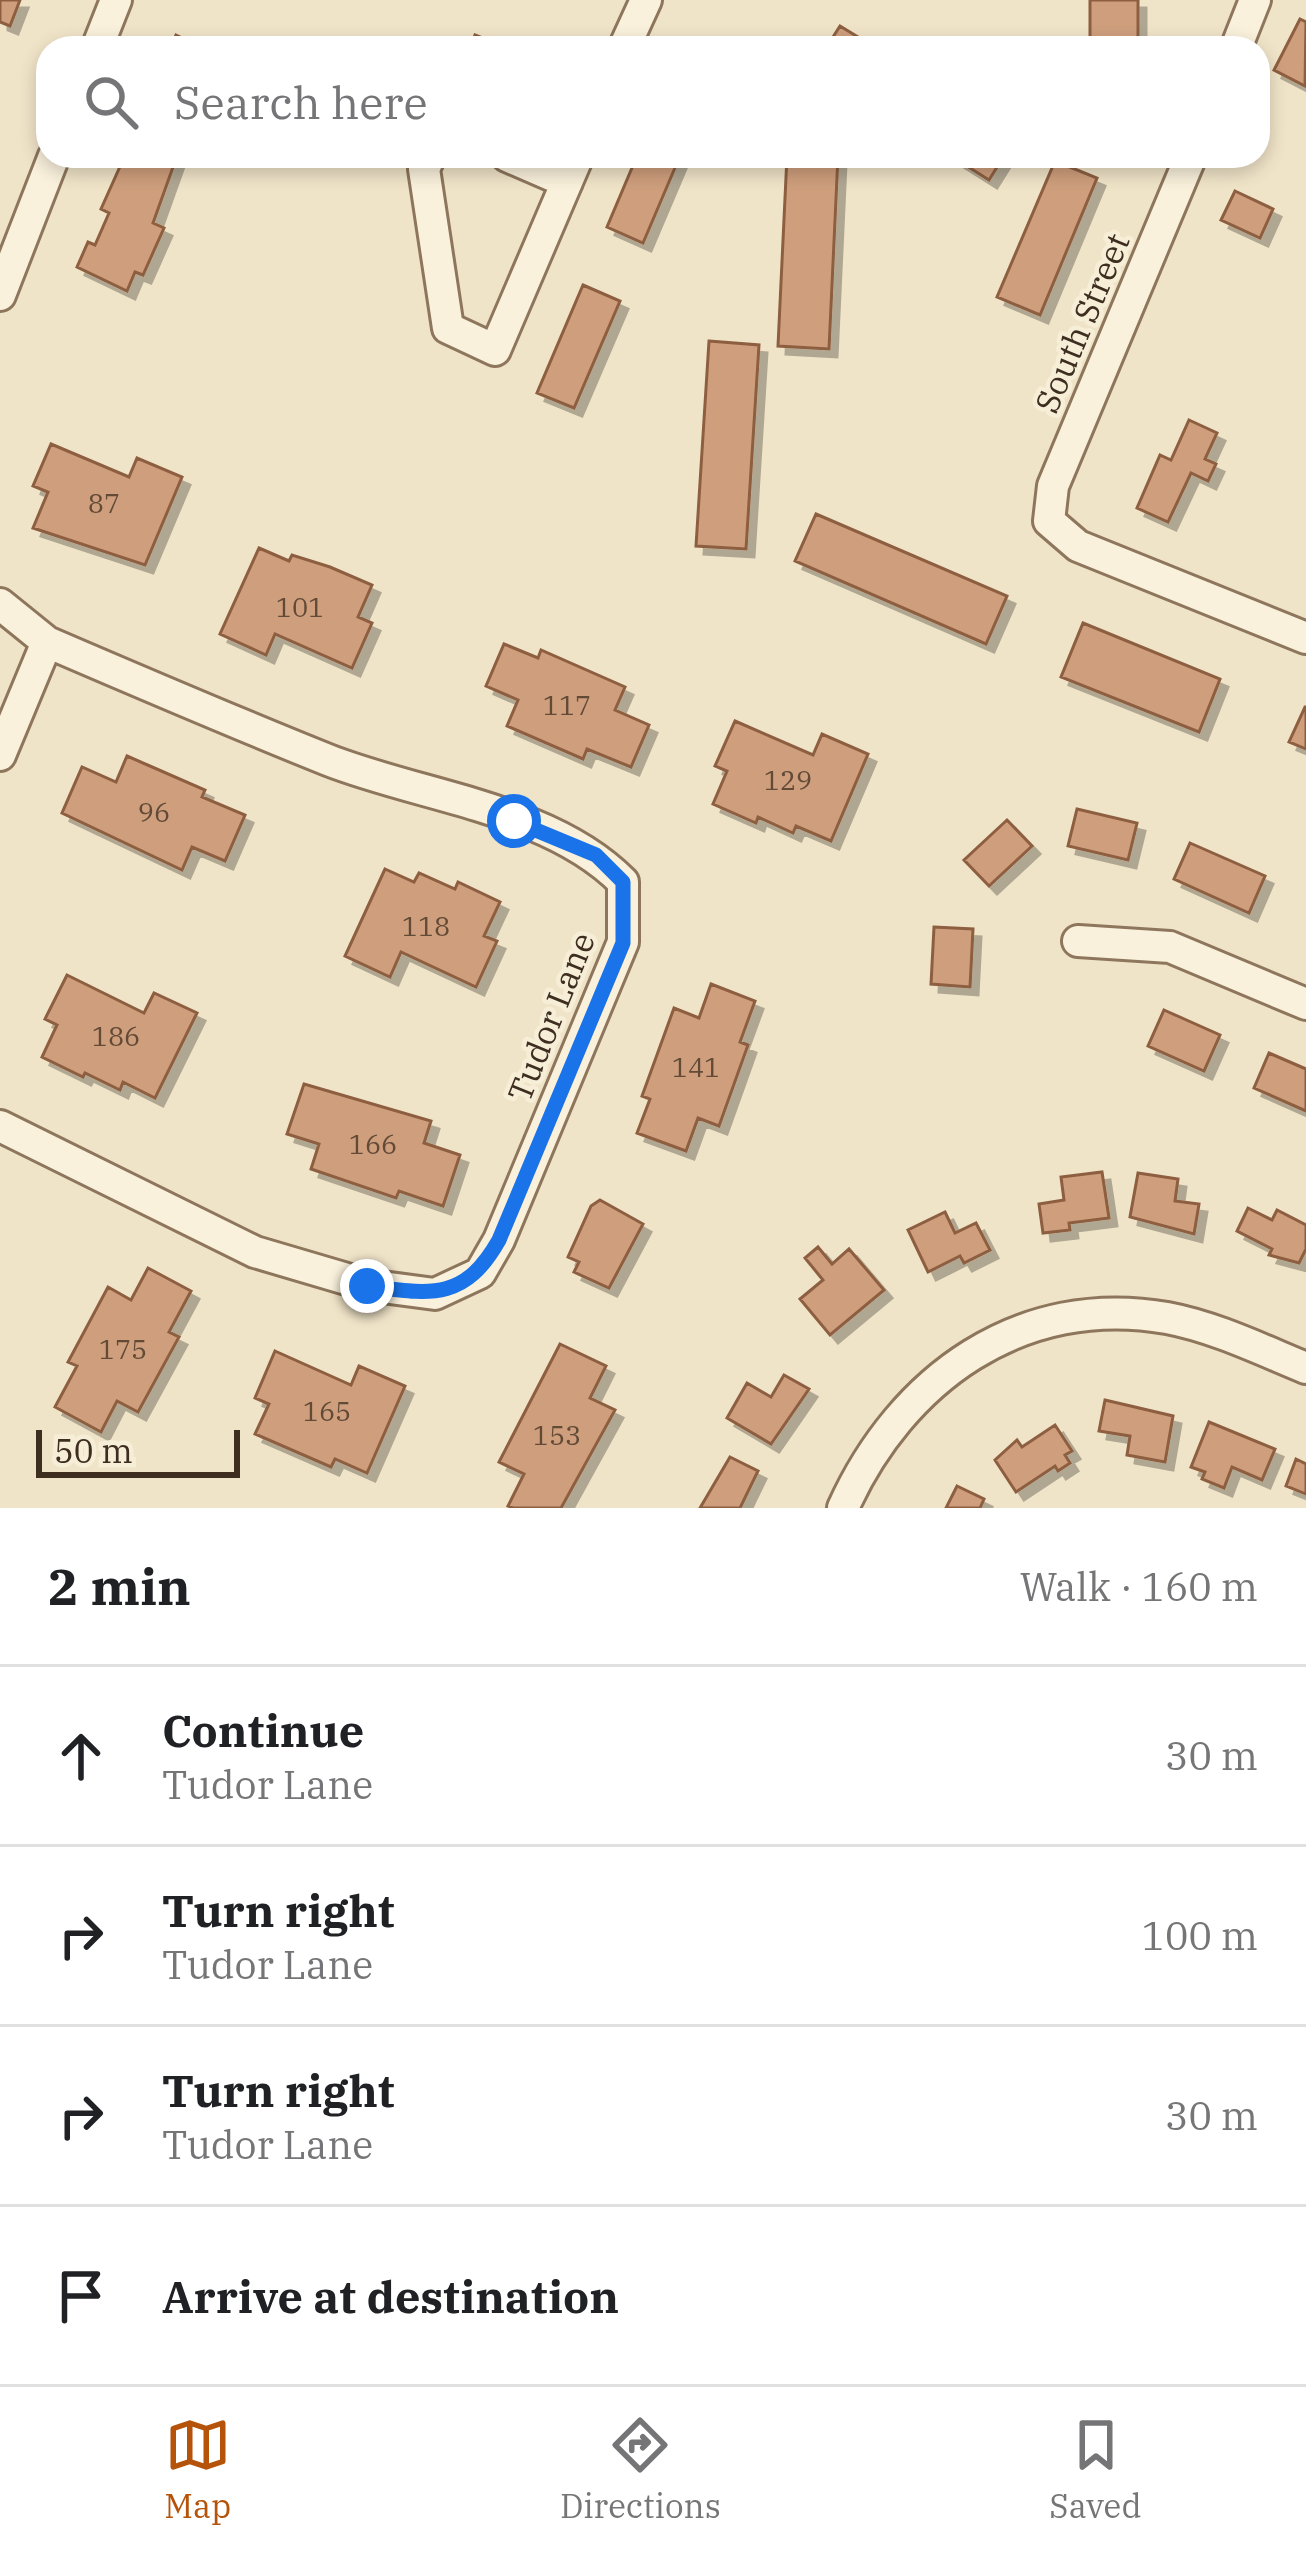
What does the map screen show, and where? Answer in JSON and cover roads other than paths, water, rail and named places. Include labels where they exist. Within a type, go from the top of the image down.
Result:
[{"type":"street","points":[[102,36],[116,0]]},
{"type":"street","points":[[630,36],[646,0]]},
{"type":"street","points":[[1240,36],[1256,0]]},
{"type":"street","points":[[0,295],[49,168]]},
{"type":"street","points":[[424,168],[448,328],[495,350],[573,169]]},
{"type":"street","name":"South Street","points":[[1186,168],[1053,486],[1049,521],[1078,546],[1306,638]]},
{"type":"street","name":"Tudor Lane","points":[[0,604],[46,642],[329,760],[514,821],[596,855],[623,882],[623,943],[499,1240],[480,1273],[435,1294],[367,1286],[255,1252],[0,1126]]},
{"type":"street","points":[[0,755],[46,642]]},
{"type":"street","points":[[1078,941],[1171,947],[1306,1004]]},
{"type":"street","points":[[843,1508],[902,1408],[964,1357],[1028,1327],[1098,1313],[1167,1318],[1306,1368]]}]
